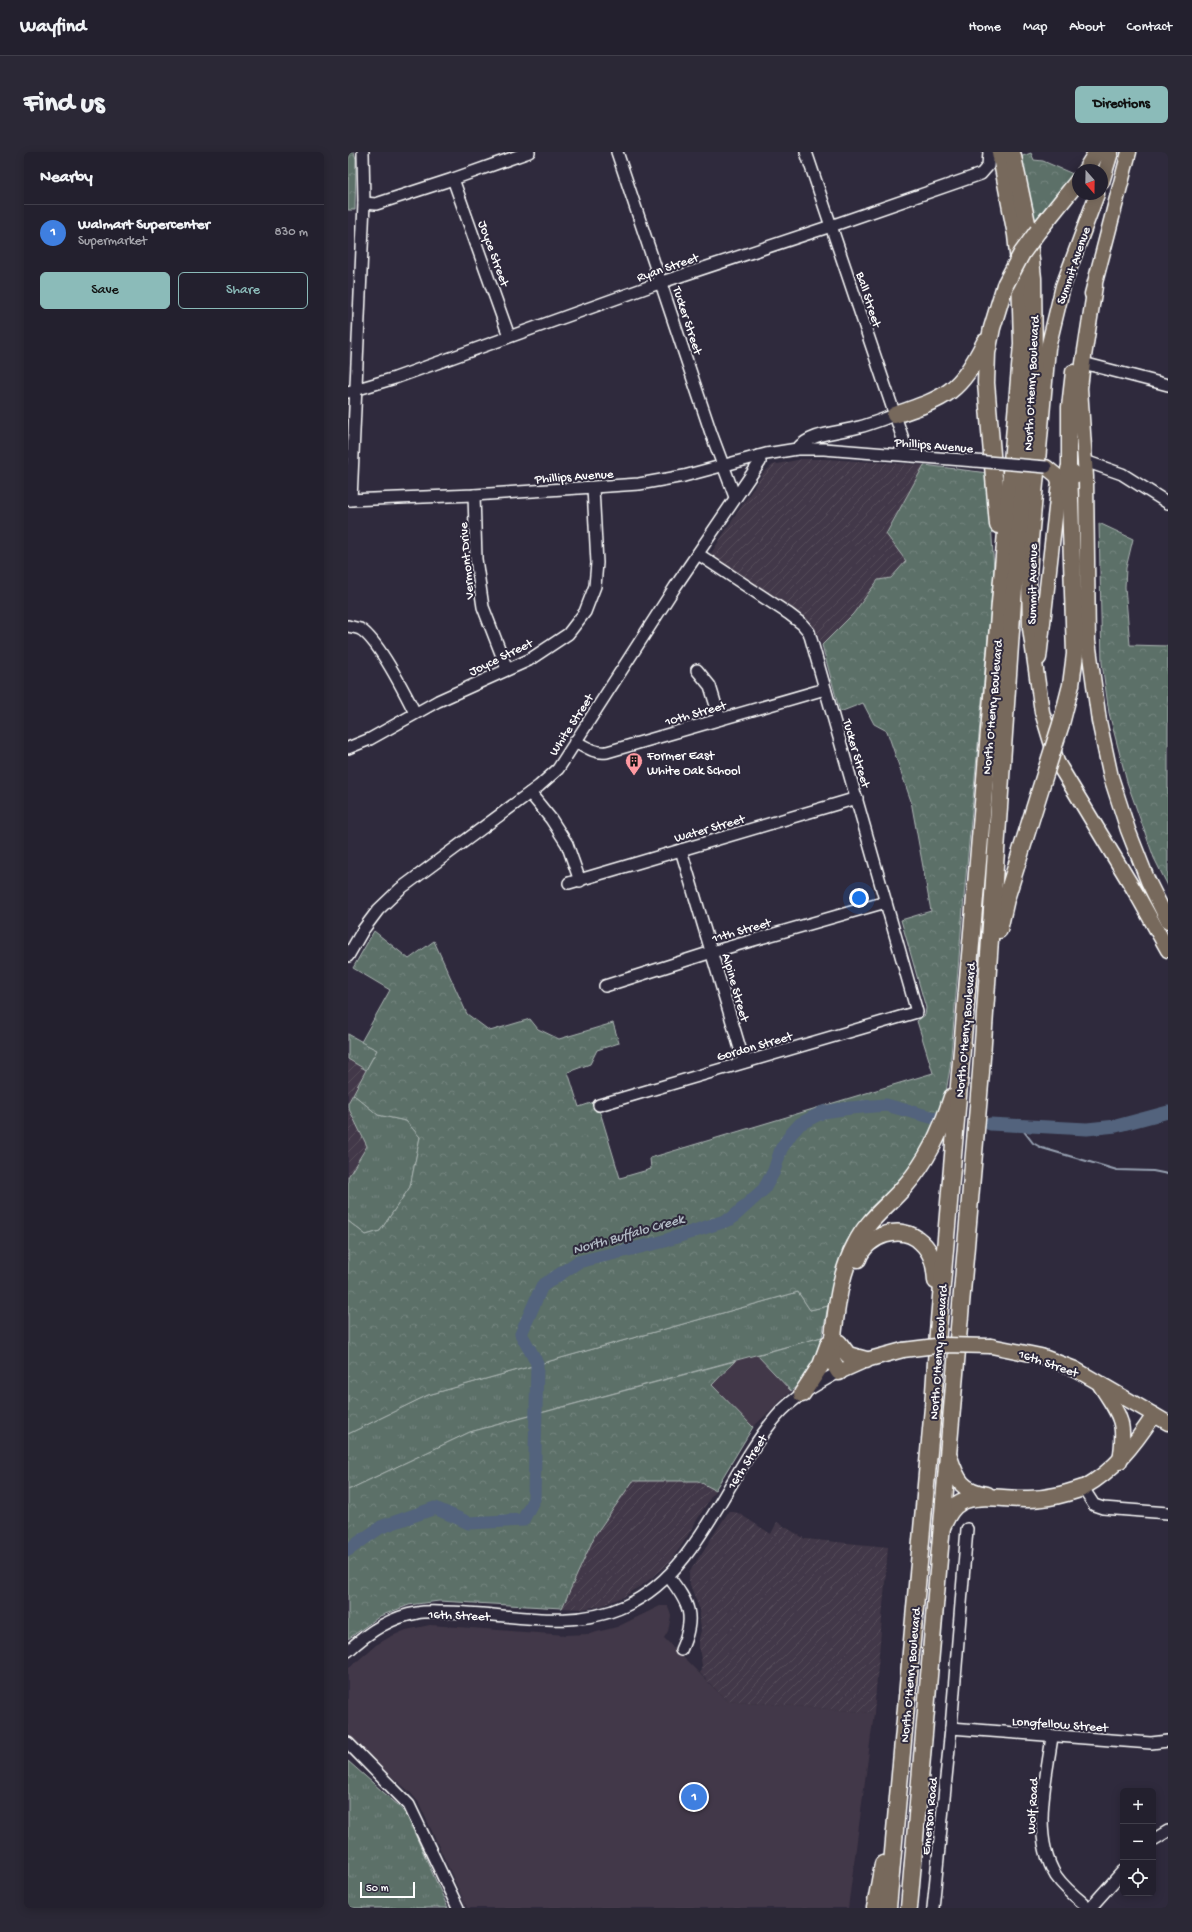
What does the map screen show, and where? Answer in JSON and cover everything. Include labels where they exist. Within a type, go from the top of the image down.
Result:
[{"type":"highway","name":"North O'Henry Boulevard","points":[[909,1906],[988,975],[1013,601],[1034,358],[1033,278],[1027,223],[1012,152]]},
{"type":"highway","points":[[1090,164],[1097,152]]},
{"type":"highway","name":"North O'Henry Boulevard","points":[[888,1908],[933,1407],[1001,577],[1022,344],[1020,273],[1016,235],[993,155]]},
{"type":"highway","points":[[1001,577],[994,465],[986,383],[987,353],[992,328],[1005,285],[1022,253],[1072,188]]},
{"type":"highway","points":[[895,415],[939,399],[958,385],[969,373],[992,328]]},
{"type":"highway","points":[[988,975],[1006,899],[1061,724],[1071,685],[1075,654],[1069,469]]},
{"type":"highway","points":[[839,1372],[837,1337],[844,1272],[854,1245],[868,1222],[905,1186],[925,1162],[944,1122],[961,1065]]},
{"type":"highway","points":[[802,1394],[837,1337],[858,1256],[865,1245],[877,1236],[889,1233],[909,1234],[920,1241],[930,1253],[935,1266],[938,1332]]},
{"type":"highway","points":[[837,1337],[848,1355],[866,1360]]},
{"type":"highway","points":[[947,1451],[954,1474],[962,1485],[973,1493],[1013,1499]]},
{"type":"highway","points":[[941,1530],[950,1511],[961,1502],[974,1498],[1039,1499],[1054,1497],[1083,1488]]},
{"type":"highway","points":[[875,1908],[900,1768]]},
{"type":"main road","points":[[1107,164],[1110,152]]},
{"type":"main road","name":"Summit Avenue","points":[[1069,469],[1069,407],[1073,366],[1078,339],[1095,286],[1129,152]]},
{"type":"main road","name":"Summit Avenue","points":[[1095,200],[1063,286],[1048,348],[1029,578],[1030,628],[1042,712],[1057,762],[1139,898],[1168,950]]},
{"type":"main road","name":"Summit Avenue","points":[[1095,286],[1080,388],[1086,476],[1088,641],[1099,721],[1111,777],[1128,830],[1148,881],[1168,921]]},
{"type":"main road","points":[[1038,692],[1039,657],[1059,482],[1057,476],[1046,467]]},
{"type":"main road","points":[[1069,469],[1078,477],[1082,552],[1087,569]]},
{"type":"main road","name":"16th Street","points":[[839,1372],[866,1360],[903,1350],[944,1345],[991,1346],[1012,1349],[1053,1360],[1075,1369],[1168,1423]]},
{"type":"main road","points":[[1097,1381],[1114,1407],[1123,1428],[1120,1461]]},
{"type":"main road","points":[[1083,1488],[1109,1472],[1120,1461],[1132,1448],[1154,1415]]},
{"type":"street","points":[[349,500],[352,391],[364,203],[363,152]]},
{"type":"street","points":[[364,203],[376,204],[529,152]]},
{"type":"street","name":"Tucker Street","points":[[617,152],[735,497]]},
{"type":"street","name":"Ball Street","points":[[806,152],[904,442],[905,455]]},
{"type":"street","name":"Ryan Street","points":[[352,391],[662,282],[981,174],[985,172],[993,155]]},
{"type":"street","name":"Joyce Street","points":[[453,179],[509,336]]},
{"type":"street","points":[[1083,363],[1168,385]]},
{"type":"street","name":"Phillips Avenue","points":[[797,449],[802,443],[810,439],[858,427],[895,415]]},
{"type":"street","name":"Phillips Avenue","points":[[349,500],[593,488],[662,480],[724,466],[758,456],[797,449],[824,449],[1069,469]]},
{"type":"street","name":"White Street","points":[[348,956],[363,930],[378,910],[400,889],[530,793],[558,769],[638,647],[675,586],[760,462],[758,456]]},
{"type":"street","points":[[1085,461],[1122,474],[1168,503]]},
{"type":"street","points":[[1086,476],[1109,469]]},
{"type":"street","name":"Joyce Street","points":[[348,748],[370,739],[415,713],[529,660],[568,634],[585,612],[595,586],[597,563],[593,488]]},
{"type":"street","name":"Vermont Drive","points":[[474,495],[476,559],[483,607],[507,669]]},
{"type":"street","name":"Tucker Street","points":[[698,554],[802,624],[809,632],[917,1012]]},
{"type":"street","points":[[348,626],[361,630],[385,658],[415,713]]},
{"type":"street","points":[[697,670],[710,686],[720,719]]},
{"type":"street","name":"10th Street","points":[[575,741],[600,753],[825,689]]},
{"type":"street","name":"Water Street","points":[[530,793],[551,819],[567,844],[574,882],[857,798]]},
{"type":"street","name":"Alpine Street","points":[[681,850],[744,1062]]},
{"type":"street","name":"11th Street","points":[[604,986],[712,952],[886,902]]},
{"type":"street","name":"Gordon Street","points":[[599,1105],[917,1012]]},
{"type":"street","name":"16th Street","points":[[348,1652],[388,1622],[417,1613],[465,1612],[569,1620],[597,1616],[624,1607],[653,1591],[668,1576],[696,1541],[750,1453],[777,1416],[802,1394],[839,1372]]},
{"type":"street","points":[[1083,1488],[1094,1505],[1103,1508],[1168,1513]]},
{"type":"street","points":[[950,1728],[967,1529]]},
{"type":"street","points":[[668,1576],[682,1595],[689,1612],[690,1624],[681,1650]]},
{"type":"street","name":"Longfellow Street","points":[[950,1728],[1052,1737],[1151,1743],[1168,1741]]},
{"type":"street","name":"Emerson Road","points":[[933,1908],[950,1728]]},
{"type":"street","name":"Wolf Road","points":[[1052,1737],[1043,1801],[1042,1835],[1056,1875],[1075,1897],[1090,1908]]},
{"type":"street","points":[[348,1742],[409,1805],[458,1908]]},
{"type":"street","points":[[1156,1838],[1168,1831]]},
{"type":"street","points":[[1090,1908],[1120,1874]]},
{"type":"shaded area","points":[[802,459],[924,465],[886,533],[906,561],[891,578],[878,580],[853,614],[822,645],[816,630],[808,620],[710,555],[763,473],[773,465]]},
{"type":"shaded area","points":[[348,1059],[366,1070],[348,1103]]},
{"type":"shaded area","points":[[348,1107],[367,1146],[348,1177]]},
{"type":"shaded area","points":[[757,1355],[791,1391],[753,1427],[712,1385],[735,1361]]},
{"type":"shaded area","points":[[633,1481],[698,1481],[715,1490],[680,1548],[664,1568],[644,1584],[623,1597],[601,1606],[581,1609],[562,1608],[595,1535]]},
{"type":"shaded area","points":[[729,1511],[738,1513],[771,1534],[777,1522],[805,1539],[888,1547],[874,1713],[726,1700],[700,1673],[702,1665],[698,1642],[701,1631],[699,1608],[689,1582],[689,1573]]},
{"type":"shaded area","points":[[660,1606],[668,1606],[671,1616],[668,1631],[664,1638],[726,1700],[874,1713],[848,1908],[467,1908],[419,1803],[410,1792],[373,1761],[348,1734],[348,1669],[376,1645],[390,1637],[406,1630],[430,1625],[565,1635],[589,1634],[617,1627]]},
{"type":"green space","points":[[348,152],[354,152],[356,159],[355,210],[348,210]]},
{"type":"green space","points":[[1031,153],[1034,160],[1043,161],[1072,174],[1049,203],[1043,216],[1033,228],[1020,157]]},
{"type":"green space","points":[[924,465],[988,473],[994,571],[950,1068],[944,1104],[917,1164],[871,1207],[851,1234],[835,1274],[828,1306],[810,1310],[798,1292],[428,1395],[348,1434],[348,1221],[366,1235],[380,1231],[410,1187],[420,1137],[406,1121],[378,1115],[353,1094],[377,1050],[361,1042],[390,990],[353,968],[374,931],[409,959],[434,941],[467,1014],[490,1031],[530,1019],[538,1029],[559,1039],[613,1023],[619,1043],[597,1050],[590,1064],[568,1072],[579,1107],[594,1102],[601,1115],[620,1178],[651,1169],[650,1158],[933,1073],[917,1021],[925,1015],[926,1008],[901,920],[931,911],[911,801],[887,731],[874,724],[863,703],[840,712],[822,645],[853,614],[878,580],[891,578],[906,561],[886,534]]},
{"type":"green space","points":[[1099,523],[1133,539],[1126,568],[1125,587],[1130,645],[1168,646],[1168,886],[1154,858],[1127,782],[1109,713],[1102,663]]},
{"type":"green space","points":[[348,1034],[377,1050],[366,1070],[348,1059]]},
{"type":"green space","points":[[353,1094],[378,1115],[406,1121],[420,1137],[410,1187],[380,1231],[366,1235],[348,1221],[348,1177],[367,1146],[348,1107],[348,1103]]},
{"type":"green space","points":[[798,1292],[810,1310],[828,1306],[822,1337],[470,1432],[348,1490],[348,1434],[428,1395]]},
{"type":"green space","points":[[822,1337],[815,1361],[809,1373],[791,1391],[757,1355]]},
{"type":"green space","points":[[735,1361],[712,1385],[753,1427],[715,1490],[698,1481],[633,1481],[595,1535],[562,1608],[439,1601],[409,1605],[380,1616],[348,1639],[348,1490],[470,1432]]},
{"type":"green space","points":[[348,1761],[399,1806],[407,1816],[448,1908],[348,1908]]},
{"type":"waterway","name":"North Buffalo Creek","points":[[348,1550],[381,1527],[435,1508],[469,1523],[523,1520],[534,1499],[537,1363],[521,1334],[542,1286],[578,1262],[661,1242],[731,1219],[764,1189],[774,1171],[781,1149],[791,1134],[800,1124],[823,1112],[886,1105],[938,1119]]},
{"type":"waterway","name":"North Buffalo Creek","points":[[990,1124],[1087,1129],[1116,1126],[1168,1112]]},
{"type":"waterway","points":[[1019,1125],[1033,1143],[1042,1148],[1117,1170],[1153,1171],[1168,1174]]},
{"type":"place","name":"Former East White Oak School","points":[[634,776]]},
{"type":"place","name":"Walmart Supercenter","points":[[694,1797]]}]
